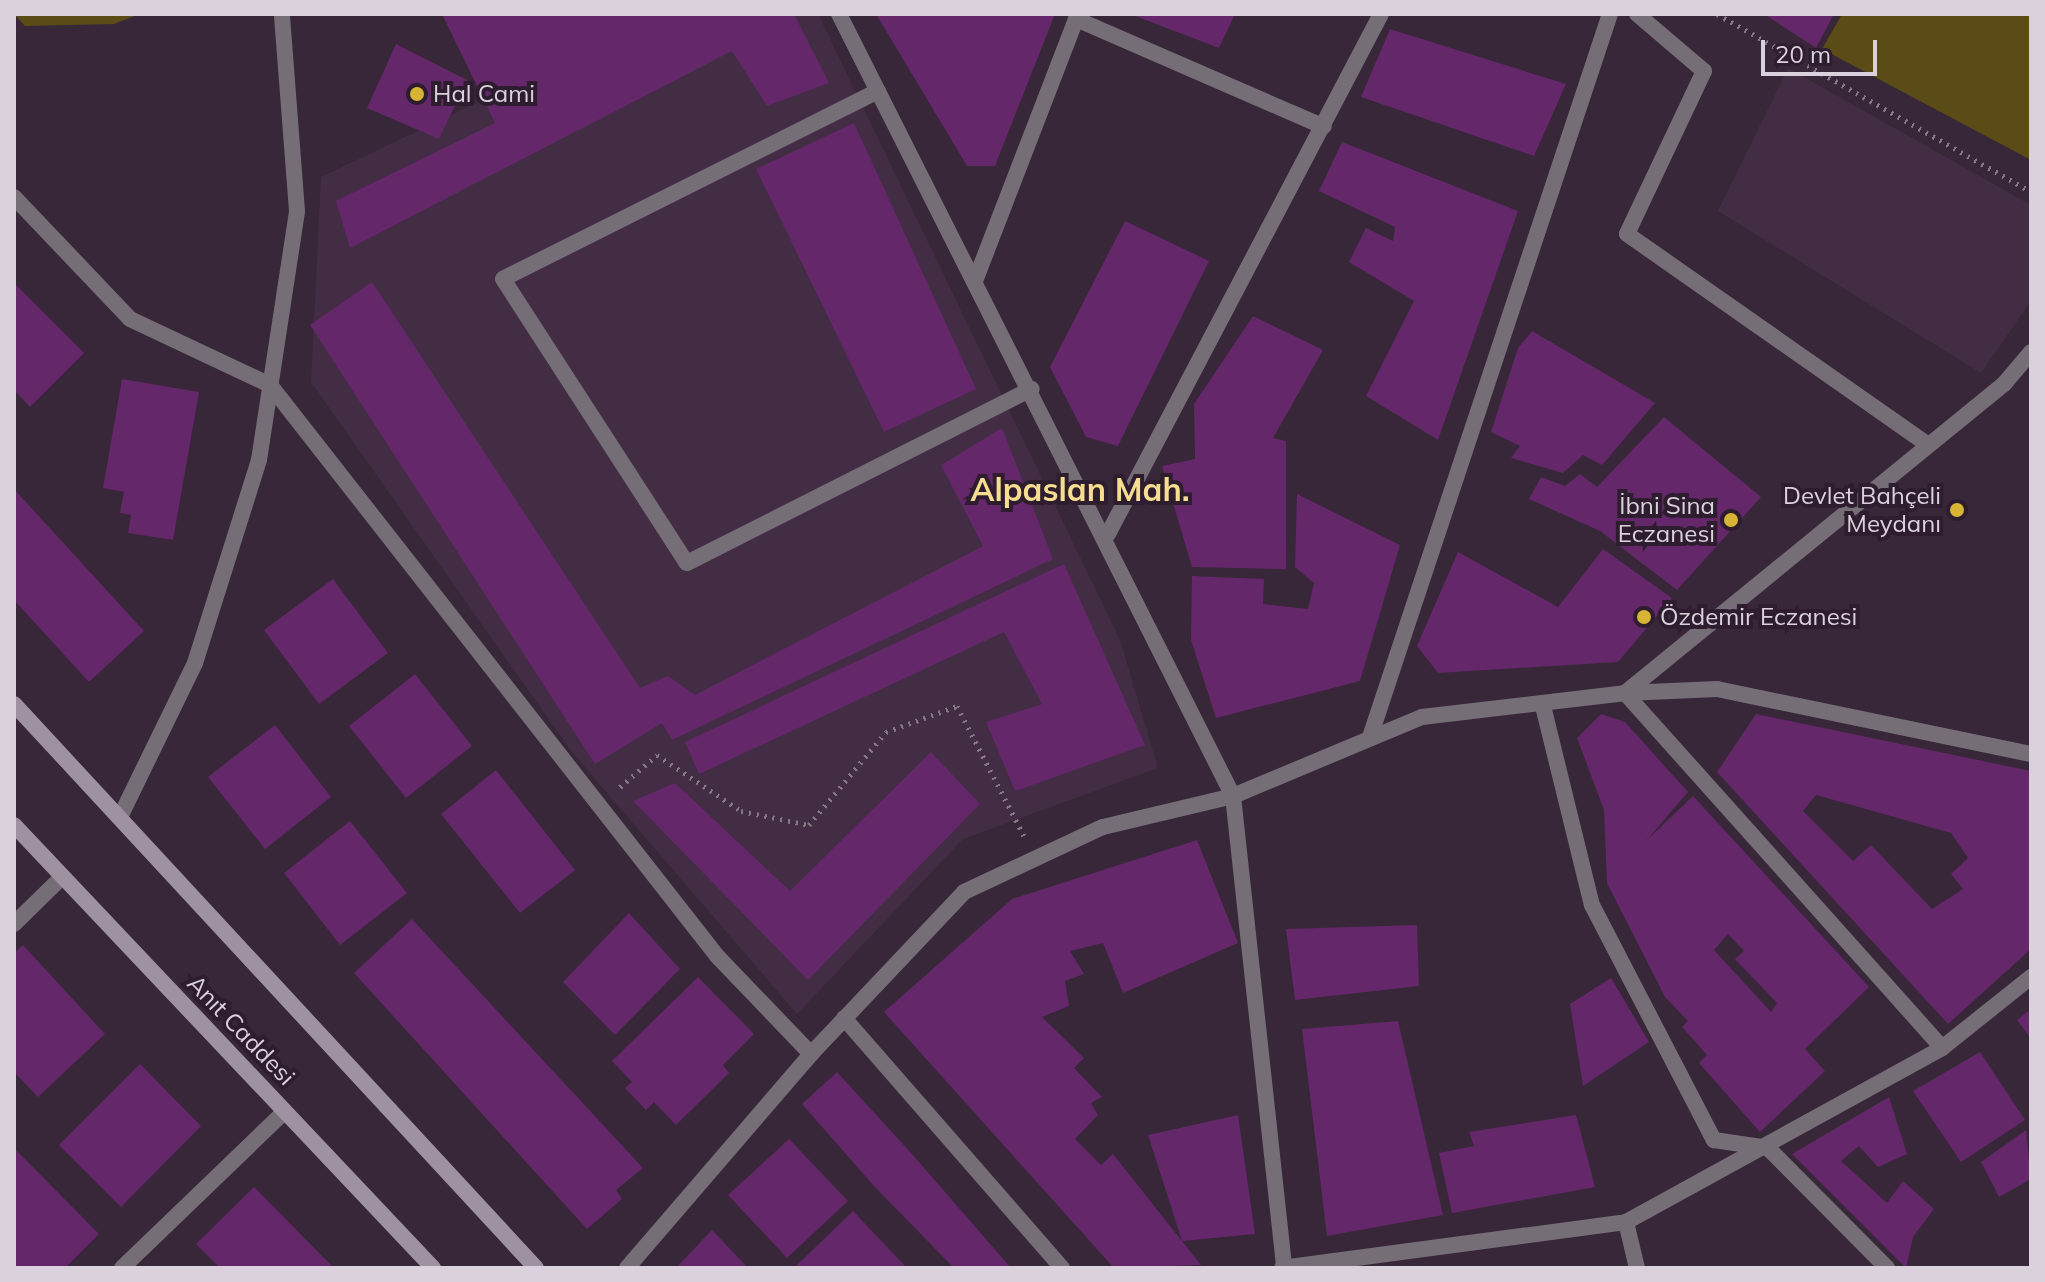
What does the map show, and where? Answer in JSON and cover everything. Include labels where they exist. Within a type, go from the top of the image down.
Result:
[{"type":"main road","points":[[14,704],[536,1268]]},
{"type":"main road","name":"Anıt Caddesi","points":[[14,825],[433,1268]]},
{"type":"street","points":[[120,817],[195,663],[259,460],[297,211],[282,14]]},
{"type":"street","points":[[839,14],[1108,534],[1233,796],[1283,1268],[1626,1222],[1768,1148],[1942,1048],[2031,977]]},
{"type":"street","points":[[1108,534],[1381,14]]},
{"type":"street","points":[[1371,734],[1610,14]]},
{"type":"street","points":[[1637,14],[1704,71],[1627,234],[1928,445]]},
{"type":"street","points":[[975,281],[1077,16],[1324,127]]},
{"type":"street","points":[[878,91],[503,279],[687,563],[1032,389]]},
{"type":"street","points":[[14,197],[130,319],[270,385],[717,956],[811,1054]]},
{"type":"street","points":[[1625,693],[1928,445],[2031,352]]},
{"type":"street","points":[[627,1268],[811,1054],[964,892],[1103,827],[1233,796],[1371,734],[1422,717],[1543,706],[1625,693],[1717,689],[2031,754]]},
{"type":"street","points":[[1625,693],[1942,1048]]},
{"type":"street","points":[[1543,706],[1592,905],[1714,1140],[1768,1148],[1887,1268]]},
{"type":"street","points":[[14,924],[62,877]]},
{"type":"street","points":[[844,1018],[1062,1268]]},
{"type":"street","points":[[122,1268],[285,1111]]},
{"type":"street","points":[[1626,1222],[1637,1268]]},
{"type":"path","points":[[1717,14],[2031,192]]},
{"type":"path","points":[[599,805],[657,755],[741,811],[809,825],[886,732],[957,706],[1035,859]]},
{"type":"shaded area","points":[[14,14],[140,14],[114,24],[25,26]]},
{"type":"shaded area","points":[[663,14],[818,14],[1120,640],[1158,768],[963,839],[797,1014],[571,751],[311,382],[321,177]]},
{"type":"shaded area","points":[[1842,14],[2031,14],[2031,160],[1822,49]]},
{"type":"shaded area","points":[[1788,68],[2031,205],[2031,301],[1981,373],[1718,211]]},
{"type":"building","points":[[442,14],[794,14],[829,83],[767,106],[732,51],[350,248],[336,201],[495,123]]},
{"type":"building","points":[[876,14],[1055,14],[995,166],[967,166]]},
{"type":"building","points":[[1130,14],[1235,14],[1219,48]]},
{"type":"building","points":[[1764,14],[1834,14],[1816,48]]},
{"type":"building","points":[[1390,29],[1566,84],[1534,156],[1361,97]]},
{"type":"building","name":"Hal Cami","points":[[396,44],[467,80],[439,139],[367,108]]},
{"type":"building","points":[[854,123],[976,389],[884,432],[756,169]]},
{"type":"building","points":[[1342,142],[1518,211],[1438,440],[1366,396],[1414,301],[1349,262],[1366,228],[1393,241],[1395,227],[1319,191]]},
{"type":"building","points":[[1125,221],[1209,261],[1118,446],[1086,437],[1050,367]]},
{"type":"building","points":[[372,282],[640,688],[668,676],[695,695],[983,546],[941,465],[1002,428],[1053,559],[672,740],[662,723],[595,764],[310,325]]},
{"type":"building","points":[[14,283],[84,353],[30,407],[14,390]]},
{"type":"building","points":[[1253,316],[1323,350],[1273,438],[1286,441],[1286,569],[1192,567],[1162,466],[1195,459],[1194,404]]},
{"type":"building","points":[[1532,331],[1655,403],[1602,465],[1583,455],[1563,473],[1511,458],[1520,446],[1491,432],[1518,348]]},
{"type":"building","points":[[122,379],[199,392],[173,540],[128,533],[131,515],[120,513],[124,492],[103,488]]},
{"type":"building","points":[[1664,417],[1761,497],[1677,590],[1600,531],[1529,499],[1541,477],[1565,486],[1580,474],[1597,487]]},
{"type":"building","points":[[14,489],[144,631],[89,682],[14,600]]},
{"type":"building","points":[[1297,494],[1400,545],[1360,681],[1216,718],[1191,640],[1192,576],[1264,579],[1263,604],[1308,609],[1314,583],[1295,567]]},
{"type":"building","points":[[1603,549],[1672,598],[1618,662],[1438,673],[1417,646],[1458,552],[1558,607]]},
{"type":"building","points":[[1064,564],[1145,745],[1015,791],[986,722],[1042,704],[1004,632],[699,774],[685,742]]},
{"type":"building","points":[[333,579],[388,653],[319,704],[264,630]]},
{"type":"building","points":[[415,674],[472,746],[406,798],[349,726]]},
{"type":"building","points":[[1601,714],[1625,722],[1688,792],[1646,841],[1693,796],[1869,987],[1805,1049],[1825,1071],[1760,1132],[1699,1063],[1707,1055],[1682,1027],[1688,1021],[1665,997],[1607,883],[1604,810],[1577,738]],"holes":[[[1728,934],[1744,951],[1735,959],[1777,1003],[1771,1012],[1714,950]]]},
{"type":"building","points":[[1756,714],[2031,771],[2031,949],[1948,1024],[1717,772]],"holes":[[[1816,795],[1951,833],[1968,858],[1951,874],[1963,889],[1932,909],[1871,845],[1853,861],[1803,811]]]},
{"type":"building","points":[[275,725],[331,797],[265,849],[208,777]]},
{"type":"building","points":[[931,752],[980,804],[808,980],[633,801],[675,783],[790,891]]},
{"type":"building","points":[[496,770],[575,870],[520,913],[441,814]]},
{"type":"building","points":[[350,821],[407,893],[340,945],[284,873]]},
{"type":"building","points":[[1197,840],[1238,943],[1123,993],[1103,943],[1070,951],[1084,974],[1065,981],[1069,1006],[1042,1017],[1084,1058],[1074,1068],[1102,1097],[1091,1103],[1098,1115],[1075,1139],[1101,1165],[1113,1154],[1201,1265],[1114,1268],[884,1012],[1012,899]]},
{"type":"building","points":[[629,913],[680,969],[615,1035],[563,982]]},
{"type":"building","points":[[412,919],[643,1168],[616,1190],[622,1199],[587,1229],[354,973]]},
{"type":"building","points":[[1417,925],[1419,986],[1295,1000],[1286,929]]},
{"type":"building","points":[[23,945],[105,1034],[38,1097],[14,1072],[14,953]]},
{"type":"building","points":[[698,977],[754,1034],[723,1065],[729,1073],[676,1125],[654,1102],[646,1110],[625,1088],[632,1082],[612,1061]]},
{"type":"building","points":[[1611,978],[1649,1042],[1583,1086],[1570,1004]]},
{"type":"building","points":[[2031,1009],[2031,1039],[2017,1020]]},
{"type":"building","points":[[1398,1021],[1443,1215],[1327,1236],[1302,1029]]},
{"type":"building","points":[[1980,1052],[2025,1120],[1961,1162],[1913,1091]]},
{"type":"building","points":[[140,1064],[201,1126],[121,1207],[59,1145]]},
{"type":"building","points":[[837,1072],[1011,1268],[954,1268],[874,1186],[802,1104]]},
{"type":"building","points":[[1889,1097],[1907,1154],[1878,1167],[1859,1146],[1841,1161],[1887,1203],[1903,1181],[1934,1209],[1913,1237],[1906,1268],[1792,1154]]},
{"type":"building","points":[[1238,1115],[1255,1234],[1182,1241],[1148,1135]]},
{"type":"building","points":[[1576,1115],[1595,1187],[1452,1213],[1439,1153],[1474,1146],[1469,1132]]},
{"type":"building","points":[[2026,1130],[2031,1179],[1999,1197],[1981,1162]]},
{"type":"building","points":[[789,1139],[848,1201],[787,1258],[728,1195]]},
{"type":"building","points":[[14,1148],[99,1234],[65,1268],[14,1268]]},
{"type":"building","points":[[254,1187],[334,1268],[220,1268],[196,1244]]},
{"type":"building","points":[[853,1211],[907,1268],[794,1268]]},
{"type":"building","points":[[712,1230],[748,1268],[676,1268]]},
{"type":"place","name":"Hal Cami","points":[[417,94]]},
{"type":"place","name":"Devlet Bahçeli Meydanı","points":[[1957,510]]},
{"type":"place","name":"İbni Sina Eczanesi","points":[[1731,520]]},
{"type":"place","name":"Özdemir Eczanesi","points":[[1644,617]]},
{"type":"district","name":"Alpaslan Mah.","points":[[1080,489]]}]
